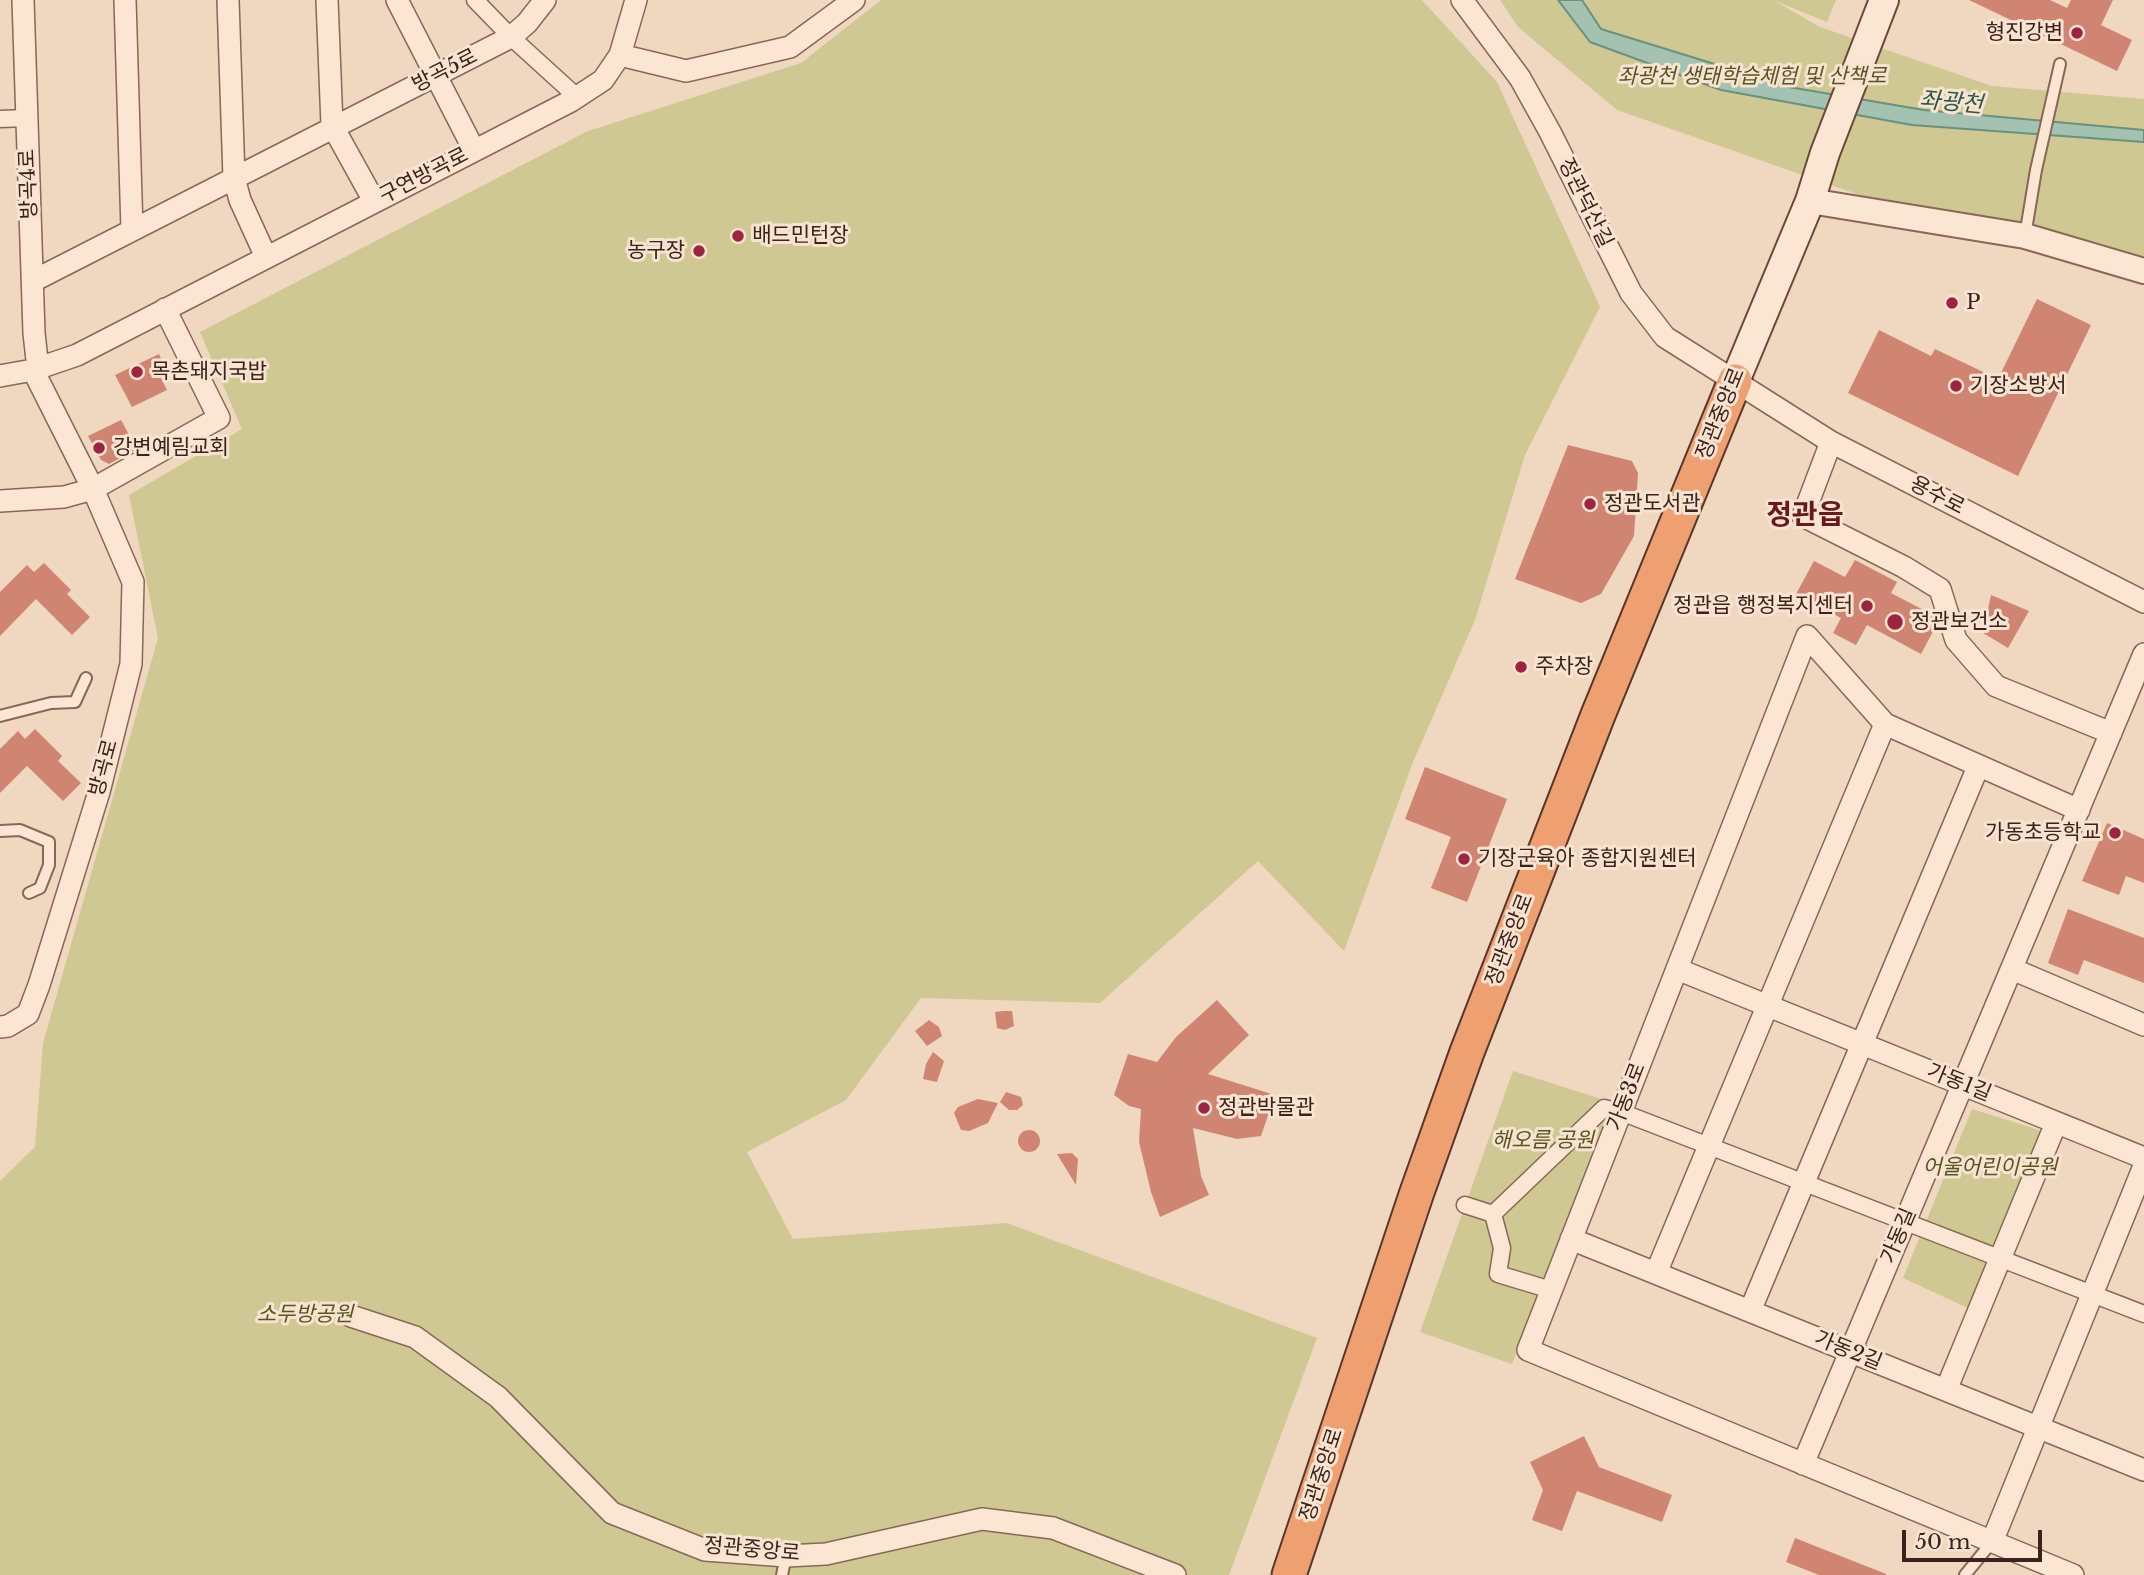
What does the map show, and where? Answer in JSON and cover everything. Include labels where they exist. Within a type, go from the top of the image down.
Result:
[{"type":"highway","name":"정관중앙로","points":[[1289,1575],[1467,1052],[1598,715],[1735,381]]},
{"type":"main road","name":"정관중앙로","points":[[1735,381],[1810,201],[1825,153],[1884,0]]},
{"type":"street","name":"방곡4로","points":[[23,0],[35,369]]},
{"type":"street","points":[[125,0],[132,230]]},
{"type":"street","points":[[228,0],[234,178],[240,200],[266,257]]},
{"type":"street","points":[[327,0],[333,128],[374,201]]},
{"type":"street","points":[[397,0],[474,150]]},
{"type":"street","points":[[475,0],[577,97]]},
{"type":"street","name":"방곡5로","points":[[33,281],[511,37],[527,23],[545,0]]},
{"type":"street","name":"구연방곡로","points":[[0,376],[35,369],[77,355],[577,97],[603,80],[620,55],[636,0]]},
{"type":"street","points":[[620,55],[686,71],[790,47],[853,0]]},
{"type":"street","name":"정관덕산길","points":[[1462,0],[1520,78],[1631,293],[1665,337],[1735,381]]},
{"type":"street","points":[[0,119],[27,118]]},
{"type":"street","points":[[1810,201],[2025,236],[2144,271]]},
{"type":"street","points":[[0,501],[64,497],[93,489],[219,418],[165,309]]},
{"type":"street","name":"방곡로","points":[[0,1027],[8,1026],[28,1014],[39,985],[99,792],[131,664],[132,582],[93,489],[35,369]]},
{"type":"street","name":"용수로","points":[[1735,381],[1831,442],[2144,602]]},
{"type":"street","points":[[1831,442],[1803,516],[1904,567],[1940,590],[1956,640],[1996,686],[2111,733]]},
{"type":"street","name":"가동3로","points":[[1885,724],[1807,636],[1528,1350],[2073,1575]]},
{"type":"street","name":"가동길","points":[[1803,1464],[2144,654]]},
{"type":"street","points":[[1656,1273],[1885,724],[2079,810]]},
{"type":"street","points":[[1749,1311],[1978,767]]},
{"type":"street","name":"가동1길","points":[[1677,969],[2144,1158]]},
{"type":"street","points":[[2012,969],[2144,1025]]},
{"type":"street","points":[[1493,1214],[1604,1108],[1621,1112],[2144,1314]]},
{"type":"street","points":[[1946,1390],[2056,1123]]},
{"type":"street","points":[[1992,1542],[2144,1166]]},
{"type":"street","points":[[1465,1205],[1493,1214]]},
{"type":"street","points":[[1493,1214],[1502,1248],[1498,1274],[1551,1290]]},
{"type":"street","name":"가동2길","points":[[1571,1239],[2144,1470]]},
{"type":"street","name":"정관중앙로","points":[[351,1317],[415,1337],[498,1397],[612,1513],[705,1550],[784,1566],[825,1554],[982,1519],[1053,1528],[1175,1575]]},
{"type":"lane","points":[[2025,236],[2036,170],[2060,64]]},
{"type":"lane","points":[[0,716],[51,703],[75,702],[86,678]]},
{"type":"lane","points":[[0,831],[19,830],[49,842],[50,865],[40,888],[29,893]]},
{"type":"lane","points":[[1965,1575],[1992,1542]]},
{"type":"green space","name":"소두방공원","points":[[881,0],[1422,0],[1497,82],[1600,307],[1525,455],[1475,620],[1413,762],[1344,951],[1258,861],[1100,1003],[921,998],[846,1100],[747,1152],[793,1239],[1007,1223],[1317,1338],[1229,1575],[0,1575],[0,1181],[35,1147],[43,1043],[158,638],[129,495],[242,429],[200,332],[588,131],[801,63]]},
{"type":"green space","name":"좌광천 생태학습체험 및 산책로","points":[[1500,0],[1836,0],[1827,22],[1775,1],[1820,27],[1992,86],[2144,99],[2144,258],[1871,199],[1617,110],[1518,27]]},
{"type":"green space","name":"해오름 공원","points":[[1513,1071],[1614,1103],[1512,1364],[1420,1332]]},
{"type":"green space","name":"어울어린이공원","points":[[1972,1109],[2039,1130],[2043,1141],[1972,1310],[1903,1278]]},
{"type":"shaded area","points":[[1558,0],[1582,0],[1601,29],[1789,87],[1924,110],[2144,130],[2144,142],[1912,125],[1721,90],[1590,42]]},
{"type":"building","name":"형진강변","points":[[1969,0],[2050,0],[2067,8],[2071,0],[2113,0],[2101,25],[2132,40],[2117,71]]},
{"type":"building","name":"기장소방서","points":[[2037,299],[2091,325],[2018,476],[1848,393],[1879,330],[1931,356],[1935,349],[1998,379]]},
{"type":"building","points":[[159,354],[168,375],[161,378],[167,390],[132,407],[115,375]]},
{"type":"building","points":[[121,420],[137,449],[109,464],[101,460],[88,436]]},
{"type":"building","name":"정관도서관","points":[[1568,445],[1632,461],[1638,473],[1634,536],[1601,594],[1581,603],[1515,579]]},
{"type":"building","name":"정관읍 행정복지센터","points":[[1855,560],[1897,582],[1891,593],[1935,616],[1937,624],[1921,654],[1867,625],[1856,645],[1833,633],[1841,618],[1796,594],[1814,561],[1845,577]]},
{"type":"building","points":[[44,563],[71,590],[67,594],[90,617],[72,635],[36,599],[0,636],[0,592],[27,565],[34,572]]},
{"type":"building","points":[[1991,595],[2029,611],[2008,648],[1983,633]]},
{"type":"building","points":[[35,729],[62,756],[58,761],[81,783],[63,801],[27,766],[0,793],[0,749],[18,731],[25,739]]},
{"type":"building","name":"기장군육아 종합지원센터","points":[[1425,767],[1507,799],[1467,902],[1431,888],[1451,837],[1405,819]]},
{"type":"building","points":[[2107,823],[2144,839],[2144,883],[2126,876],[2119,895],[2082,881]]},
{"type":"building","points":[[2068,909],[2144,938],[2144,983],[2084,960],[2078,975],[2048,963]]},
{"type":"building","name":"정관박물관","points":[[1217,1000],[1249,1035],[1208,1074],[1275,1095],[1261,1136],[1237,1139],[1193,1128],[1201,1176],[1209,1195],[1160,1217],[1139,1142],[1141,1109],[1129,1106],[1114,1095],[1128,1054],[1157,1062],[1176,1037]]},
{"type":"building","points":[[1012,1011],[1014,1026],[1005,1030],[997,1028],[995,1012]]},
{"type":"building","points":[[929,1020],[939,1027],[942,1036],[927,1046],[915,1031]]},
{"type":"building","points":[[933,1052],[944,1061],[937,1082],[923,1079],[926,1064]]},
{"type":"building","points":[[1006,1092],[1021,1097],[1023,1105],[1017,1110],[1009,1110],[1000,1102]]},
{"type":"building","points":[[978,1099],[998,1103],[988,1123],[969,1131],[961,1130],[954,1113],[958,1107]]},
{"type":"building","points":[[1029,1130],[1039,1137],[1040,1141],[1033,1151],[1029,1152],[1019,1145],[1018,1141],[1025,1131]]},
{"type":"building","points":[[1072,1153],[1078,1159],[1076,1185],[1057,1154]]},
{"type":"building","points":[[1584,1436],[1599,1467],[1672,1495],[1662,1522],[1577,1491],[1562,1531],[1532,1520],[1543,1490],[1530,1462]]},
{"type":"building","points":[[1795,1538],[1886,1575],[1819,1575],[1786,1562]]},
{"type":"place","name":"형진강변","points":[[2077,33]]},
{"type":"place","name":"배드민턴장","points":[[738,236]]},
{"type":"place","name":"농구장","points":[[699,251]]},
{"type":"place","name":"P","points":[[1952,303]]},
{"type":"place","name":"목촌돼지국밥","points":[[137,372]]},
{"type":"place","name":"기장소방서","points":[[1956,386]]},
{"type":"place","name":"강변예림교회","points":[[99,448]]},
{"type":"place","name":"정관도서관","points":[[1590,504]]},
{"type":"place","name":"정관읍 행정복지센터","points":[[1867,606]]},
{"type":"place","name":"정관보건소","points":[[1895,622]]},
{"type":"place","name":"주차장","points":[[1521,667]]},
{"type":"place","name":"가동초등학교","points":[[2115,833]]},
{"type":"place","name":"기장군육아 종합지원센터","points":[[1464,859]]},
{"type":"place","name":"정관박물관","points":[[1204,1108]]},
{"type":"district","name":"정관읍","points":[[1805,516]]},
{"type":"water label","name":"좌광천","points":[[1951,103]]}]
